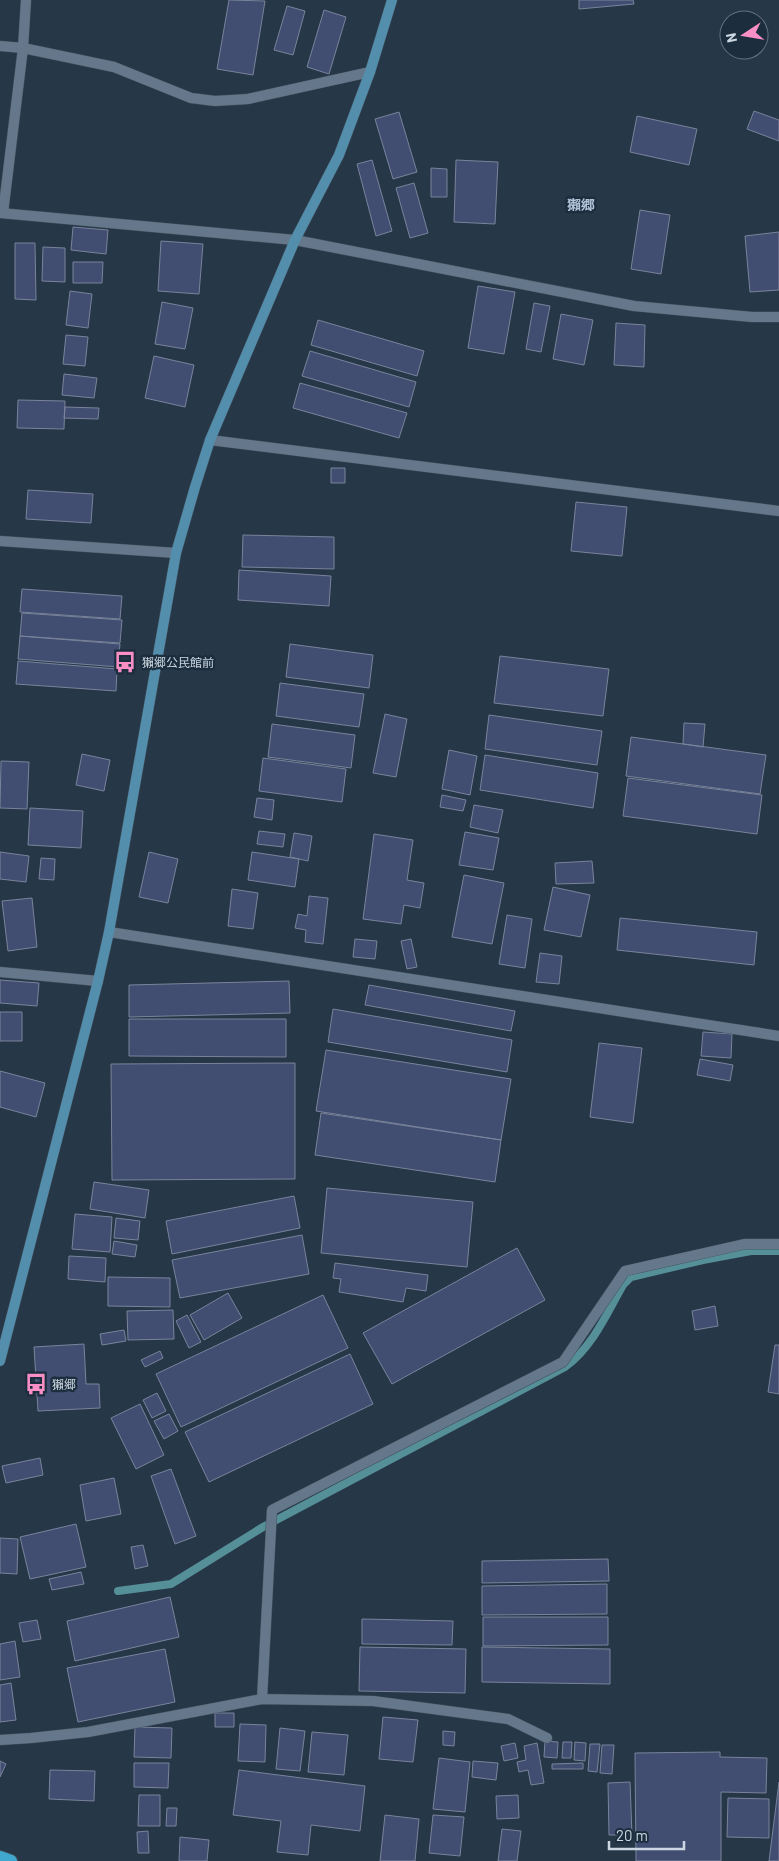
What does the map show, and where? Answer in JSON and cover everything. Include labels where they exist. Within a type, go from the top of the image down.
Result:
[{"type":"main road","points":[[0,1857],[11,1861]]},
{"type":"street","points":[[26,0],[23,48],[2,213],[295,240],[634,306],[752,317],[779,317]]},
{"type":"street","points":[[0,1361],[109,932],[176,553],[210,440],[295,240],[339,155],[370,72],[392,0]]},
{"type":"street","points":[[0,46],[23,48],[114,67],[191,98],[215,101],[248,99],[370,72]]},
{"type":"street","points":[[210,440],[779,512]]},
{"type":"street","points":[[0,541],[176,553]]},
{"type":"street","points":[[109,932],[779,1036]]},
{"type":"street","points":[[0,972],[98,981]]},
{"type":"street","points":[[262,1699],[272,1510],[563,1362],[625,1271],[744,1244],[779,1244]]},
{"type":"street","points":[[0,1740],[88,1732],[262,1699],[372,1700],[508,1719],[547,1738]]},
{"type":"building","points":[[229,0],[265,1],[253,75],[217,69]]},
{"type":"building","points":[[579,0],[633,0],[634,4],[579,9]]},
{"type":"building","points":[[287,6],[305,11],[293,55],[274,50]]},
{"type":"building","points":[[324,10],[346,17],[329,74],[307,67]]},
{"type":"building","points":[[754,111],[779,120],[779,141],[747,129]]},
{"type":"building","points":[[399,112],[417,172],[393,179],[375,119]]},
{"type":"building","points":[[637,116],[697,129],[689,165],[630,152]]},
{"type":"building","points":[[372,160],[392,231],[376,236],[357,164]]},
{"type":"building","points":[[456,160],[498,162],[495,224],[454,222]]},
{"type":"building","points":[[431,168],[447,169],[447,197],[431,197]]},
{"type":"building","points":[[414,183],[428,233],[410,238],[396,188]]},
{"type":"building","points":[[640,210],[670,215],[661,274],[631,269]]},
{"type":"building","points":[[73,227],[108,230],[106,254],[71,250]]},
{"type":"building","points":[[779,232],[779,290],[750,292],[745,236]]},
{"type":"building","points":[[161,241],[203,244],[199,294],[158,291]]},
{"type":"building","points":[[15,243],[35,243],[36,300],[15,299]]},
{"type":"building","points":[[43,247],[65,248],[65,282],[42,281]]},
{"type":"building","points":[[73,262],[103,262],[102,283],[73,283]]},
{"type":"building","points":[[478,286],[515,292],[504,354],[468,348]]},
{"type":"building","points":[[70,291],[92,294],[88,328],[66,325]]},
{"type":"building","points":[[162,302],[193,308],[185,349],[155,344]]},
{"type":"building","points":[[534,303],[550,306],[541,352],[526,349]]},
{"type":"building","points":[[561,314],[593,320],[584,365],[553,359]]},
{"type":"building","points":[[318,320],[424,351],[417,376],[311,345]]},
{"type":"building","points":[[616,323],[645,325],[644,367],[614,365]]},
{"type":"building","points":[[66,335],[88,337],[85,366],[63,364]]},
{"type":"building","points":[[310,351],[416,382],[409,407],[302,376]]},
{"type":"building","points":[[154,356],[194,365],[185,407],[145,398]]},
{"type":"building","points":[[64,374],[97,378],[94,398],[62,395]]},
{"type":"building","points":[[300,383],[407,413],[399,438],[293,408]]},
{"type":"building","points":[[18,400],[65,401],[64,429],[17,428]]},
{"type":"building","points":[[65,407],[99,408],[98,419],[64,418]]},
{"type":"building","points":[[331,468],[345,468],[345,483],[331,483]]},
{"type":"building","points":[[28,490],[93,494],[91,523],[26,519]]},
{"type":"building","points":[[576,502],[627,507],[622,556],[571,551]]},
{"type":"building","points":[[243,535],[334,537],[334,569],[242,567]]},
{"type":"building","points":[[239,570],[331,576],[329,606],[238,600]]},
{"type":"building","points":[[22,589],[122,596],[120,619],[20,612]]},
{"type":"building","points":[[22,613],[122,620],[120,643],[20,636]]},
{"type":"building","points":[[20,636],[120,644],[118,667],[18,659]]},
{"type":"building","points":[[290,644],[373,655],[369,688],[286,677]]},
{"type":"building","points":[[500,656],[609,669],[603,716],[494,703]]},
{"type":"building","points":[[18,661],[117,669],[116,691],[16,684]]},
{"type":"building","points":[[280,683],[364,694],[359,727],[276,716]]},
{"type":"building","points":[[385,714],[407,719],[396,777],[373,773]]},
{"type":"building","points":[[489,715],[602,731],[597,765],[485,749]]},
{"type":"building","points":[[684,723],[705,724],[703,747],[683,744]]},
{"type":"building","points":[[272,724],[355,735],[351,768],[268,757]]},
{"type":"building","points":[[631,737],[766,755],[760,794],[626,776]]},
{"type":"building","points":[[449,750],[477,756],[470,795],[442,789]]},
{"type":"building","points":[[82,754],[110,760],[104,791],[76,785]]},
{"type":"building","points":[[485,755],[598,773],[593,808],[480,790]]},
{"type":"building","points":[[263,758],[346,769],[342,802],[259,791]]},
{"type":"building","points":[[1,761],[29,762],[27,809],[0,808]]},
{"type":"building","points":[[628,778],[762,795],[757,834],[623,816]]},
{"type":"building","points":[[442,795],[466,800],[463,811],[440,807]]},
{"type":"building","points":[[257,798],[274,800],[272,820],[254,817]]},
{"type":"building","points":[[474,805],[503,810],[498,833],[470,827]]},
{"type":"building","points":[[30,808],[83,811],[81,848],[28,845]]},
{"type":"building","points":[[259,831],[285,834],[283,847],[257,844]]},
{"type":"building","points":[[465,832],[499,838],[493,870],[459,865]]},
{"type":"building","points":[[294,833],[312,836],[308,861],[290,857]]},
{"type":"building","points":[[374,834],[413,840],[407,880],[424,883],[420,908],[404,905],[401,924],[363,919]]},
{"type":"building","points":[[0,852],[29,856],[26,882],[0,879]]},
{"type":"building","points":[[149,852],[178,859],[168,903],[139,897]]},
{"type":"building","points":[[252,852],[299,859],[295,887],[248,880]]},
{"type":"building","points":[[41,858],[55,859],[54,880],[39,879]]},
{"type":"building","points":[[592,861],[594,883],[556,884],[555,863]]},
{"type":"building","points":[[464,875],[504,883],[492,944],[452,937]]},
{"type":"building","points":[[553,887],[590,895],[581,937],[544,930]]},
{"type":"building","points":[[232,889],[258,893],[253,929],[228,926]]},
{"type":"building","points":[[309,896],[328,898],[323,944],[305,942],[306,930],[295,928],[298,914],[307,916]]},
{"type":"building","points":[[32,898],[37,947],[8,951],[2,901]]},
{"type":"building","points":[[507,915],[532,919],[525,968],[499,964]]},
{"type":"building","points":[[620,918],[757,932],[754,965],[617,950]]},
{"type":"building","points":[[355,939],[377,941],[375,959],[353,957]]},
{"type":"building","points":[[411,939],[417,967],[407,969],[401,941]]},
{"type":"building","points":[[540,953],[562,956],[559,984],[536,982]]},
{"type":"building","points":[[0,980],[39,983],[37,1006],[0,1003]]},
{"type":"building","points":[[289,981],[290,1013],[129,1017],[129,985]]},
{"type":"building","points":[[369,985],[515,1011],[511,1031],[365,1005]]},
{"type":"building","points":[[333,1009],[512,1040],[507,1072],[328,1042]]},
{"type":"building","points":[[0,1012],[22,1012],[22,1041],[0,1041]]},
{"type":"building","points":[[129,1019],[286,1019],[286,1057],[129,1056]]},
{"type":"building","points":[[703,1032],[732,1034],[731,1058],[701,1056]]},
{"type":"building","points":[[599,1043],[642,1048],[633,1123],[590,1117]]},
{"type":"building","points":[[326,1050],[511,1079],[501,1140],[316,1111]]},
{"type":"building","points":[[700,1059],[733,1065],[730,1081],[697,1075]]},
{"type":"building","points":[[295,1063],[295,1179],[112,1180],[111,1064]]},
{"type":"building","points":[[0,1071],[45,1083],[36,1117],[0,1107]]},
{"type":"building","points":[[321,1113],[501,1140],[495,1182],[315,1155]]},
{"type":"building","points":[[94,1182],[149,1190],[145,1218],[90,1209]]},
{"type":"building","points":[[327,1188],[473,1202],[467,1267],[321,1253]]},
{"type":"building","points":[[294,1196],[300,1228],[172,1254],[166,1221]]},
{"type":"building","points":[[75,1214],[112,1217],[110,1252],[72,1249]]},
{"type":"building","points":[[116,1218],[140,1221],[138,1240],[114,1238]]},
{"type":"building","points":[[302,1235],[309,1274],[180,1298],[172,1260]]},
{"type":"building","points":[[114,1241],[137,1245],[135,1257],[112,1254]]},
{"type":"building","points":[[517,1248],[545,1300],[392,1384],[363,1333]]},
{"type":"building","points":[[69,1256],[106,1258],[105,1282],[68,1279]]},
{"type":"building","points":[[335,1263],[428,1275],[426,1291],[406,1288],[403,1302],[339,1292],[341,1279],[333,1278]]},
{"type":"building","points":[[108,1277],[170,1278],[170,1307],[108,1306]]},
{"type":"building","points":[[228,1293],[242,1318],[204,1340],[190,1315]]},
{"type":"building","points":[[323,1295],[348,1348],[181,1427],[156,1374]]},
{"type":"building","points":[[715,1306],[718,1326],[695,1330],[692,1311]]},
{"type":"building","points":[[173,1310],[174,1339],[128,1340],[127,1311]]},
{"type":"building","points":[[187,1315],[201,1342],[189,1348],[176,1321]]},
{"type":"building","points":[[124,1330],[126,1341],[102,1345],[100,1334]]},
{"type":"building","points":[[84,1344],[86,1384],[99,1384],[100,1408],[38,1411],[34,1347]]},
{"type":"building","points":[[775,1345],[779,1345],[779,1394],[768,1392]]},
{"type":"building","points":[[160,1351],[163,1358],[145,1367],[141,1360]]},
{"type":"building","points":[[350,1354],[373,1404],[209,1482],[185,1432]]},
{"type":"building","points":[[157,1393],[166,1411],[152,1418],[143,1400]]},
{"type":"building","points":[[140,1404],[164,1455],[136,1469],[111,1418]]},
{"type":"building","points":[[169,1414],[178,1431],[164,1439],[154,1421]]},
{"type":"building","points":[[40,1458],[43,1475],[6,1483],[2,1466]]},
{"type":"building","points":[[171,1469],[196,1536],[175,1544],[151,1476]]},
{"type":"building","points":[[114,1478],[121,1514],[86,1521],[80,1485]]},
{"type":"building","points":[[76,1524],[86,1567],[30,1579],[20,1537]]},
{"type":"building","points":[[0,1538],[18,1539],[17,1574],[0,1573]]},
{"type":"building","points":[[143,1545],[148,1566],[135,1569],[131,1547]]},
{"type":"building","points":[[608,1559],[609,1581],[482,1583],[482,1561]]},
{"type":"building","points":[[81,1572],[84,1584],[52,1590],[49,1579]]},
{"type":"building","points":[[607,1584],[607,1614],[482,1615],[482,1586]]},
{"type":"building","points":[[170,1597],[179,1637],[75,1661],[67,1621]]},
{"type":"building","points":[[483,1617],[608,1617],[608,1645],[483,1646]]},
{"type":"building","points":[[362,1619],[453,1621],[452,1645],[362,1644]]},
{"type":"building","points":[[37,1620],[41,1639],[23,1642],[19,1623]]},
{"type":"building","points":[[15,1641],[20,1677],[0,1680],[0,1644]]},
{"type":"building","points":[[360,1647],[466,1649],[465,1693],[359,1691]]},
{"type":"building","points":[[482,1647],[610,1649],[610,1684],[482,1682]]},
{"type":"building","points":[[165,1649],[175,1702],[78,1722],[67,1668]]},
{"type":"building","points":[[11,1683],[16,1720],[0,1722],[0,1685]]},
{"type":"building","points":[[215,1713],[234,1713],[234,1727],[215,1727]]},
{"type":"building","points":[[383,1717],[418,1720],[413,1762],[379,1759]]},
{"type":"building","points":[[240,1724],[266,1725],[265,1762],[238,1761]]},
{"type":"building","points":[[135,1727],[172,1728],[171,1758],[134,1757]]},
{"type":"building","points":[[280,1728],[305,1731],[300,1771],[276,1769]]},
{"type":"building","points":[[443,1731],[455,1732],[454,1746],[443,1745]]},
{"type":"building","points":[[312,1732],[348,1735],[344,1775],[308,1772]]},
{"type":"building","points":[[545,1741],[558,1742],[557,1758],[544,1757]]},
{"type":"building","points":[[563,1742],[572,1742],[571,1758],[562,1758]]},
{"type":"building","points":[[575,1742],[586,1743],[585,1761],[574,1760]]},
{"type":"building","points":[[515,1743],[518,1758],[504,1761],[501,1746]]},
{"type":"building","points":[[537,1743],[544,1783],[531,1785],[528,1770],[519,1772],[517,1762],[526,1760],[524,1746]]},
{"type":"building","points":[[590,1744],[600,1744],[597,1772],[588,1771]]},
{"type":"building","points":[[602,1745],[614,1745],[612,1774],[600,1773]]},
{"type":"building","points":[[720,1752],[720,1757],[767,1758],[766,1793],[721,1792],[721,1861],[636,1861],[635,1753]]},
{"type":"building","points":[[439,1758],[470,1762],[465,1812],[433,1809]]},
{"type":"building","points":[[0,1761],[6,1764],[0,1777]]},
{"type":"building","points":[[473,1761],[498,1763],[496,1780],[472,1777]]},
{"type":"building","points":[[134,1763],[169,1763],[168,1788],[134,1787]]},
{"type":"building","points":[[583,1763],[583,1769],[552,1769],[552,1764]]},
{"type":"building","points":[[50,1770],[95,1771],[94,1801],[49,1799]]},
{"type":"building","points":[[239,1770],[365,1786],[360,1831],[311,1825],[308,1855],[277,1852],[281,1821],[233,1815]]},
{"type":"building","points":[[630,1782],[632,1835],[609,1835],[608,1783]]},
{"type":"building","points":[[779,1782],[779,1861],[769,1861]]},
{"type":"building","points":[[139,1795],[160,1795],[160,1826],[138,1826]]},
{"type":"building","points":[[518,1795],[519,1818],[497,1819],[496,1796]]},
{"type":"building","points":[[728,1798],[769,1799],[769,1838],[727,1837]]},
{"type":"building","points":[[167,1808],[177,1808],[176,1826],[166,1826]]},
{"type":"building","points":[[385,1815],[419,1819],[415,1861],[380,1861]]},
{"type":"building","points":[[433,1815],[464,1817],[460,1856],[429,1853]]},
{"type":"building","points":[[502,1829],[521,1831],[517,1861],[498,1861]]},
{"type":"building","points":[[148,1831],[149,1853],[138,1853],[137,1832]]},
{"type":"building","points":[[180,1837],[209,1840],[207,1861],[179,1861]]},
{"type":"waterway","points":[[118,1591],[171,1584],[263,1527],[565,1367],[575,1359],[591,1340],[623,1285],[631,1277],[751,1251],[779,1251]]},
{"type":"place","name":"獺郷公民館前","points":[[125,662]]},
{"type":"place","name":"獺郷","points":[[36,1384]]},
{"type":"district","name":"獺郷","points":[[581,204]]}]
